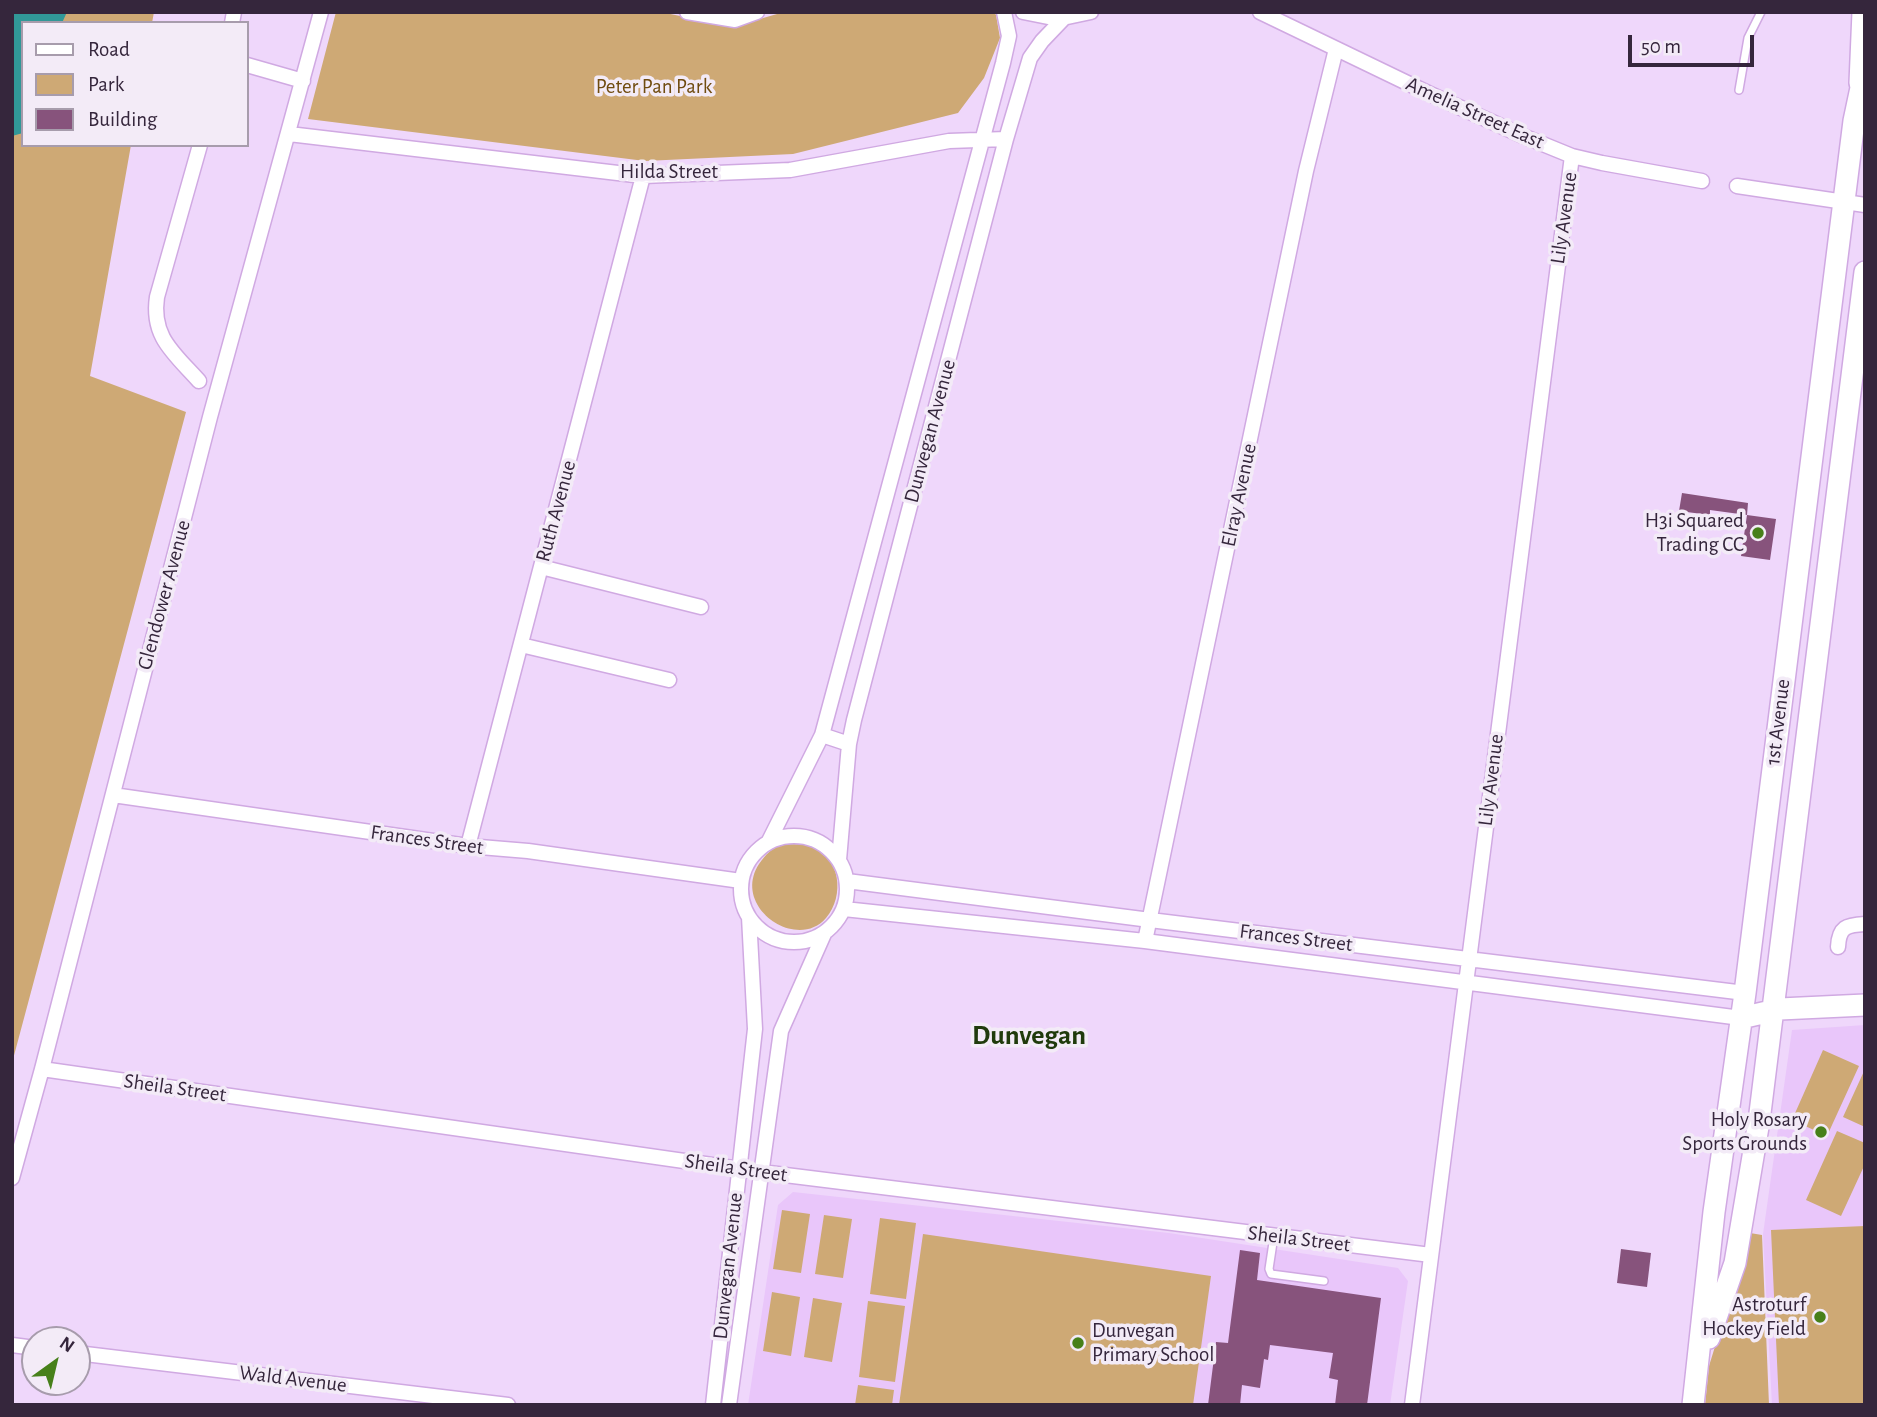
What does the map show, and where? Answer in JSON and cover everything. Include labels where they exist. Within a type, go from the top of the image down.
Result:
[{"type":"main road","name":"1st Avenue","points":[[1693,1405],[1714,1213],[1745,993],[1808,486],[1855,204],[1863,12]]},
{"type":"main road","name":"1st Avenue","points":[[1696,1377],[1735,1263],[1741,1234],[1794,855],[1836,491],[1865,272]]},
{"type":"main road","points":[[1808,486],[1836,491]]},
{"type":"main road","points":[[1761,853],[1794,855]]},
{"type":"main road","points":[[1745,993],[1774,1009]]},
{"type":"main road","points":[[1741,1018],[1774,1009],[1865,1005]]},
{"type":"street","name":"Glendower Avenue","points":[[12,1178],[210,417],[321,12]]},
{"type":"street","points":[[687,12],[735,20],[757,12]]},
{"type":"street","name":"Dunvegan Avenue","points":[[769,841],[822,735],[984,139],[1009,36],[1004,12]]},
{"type":"street","points":[[1023,12],[1064,18],[1091,12]]},
{"type":"street","name":"Amelia Street East","points":[[1259,12],[1523,136],[1572,156],[1702,181]]},
{"type":"street","name":"Dunvegan Avenue","points":[[839,860],[849,744],[1006,139],[1030,58],[1041,41],[1064,18]]},
{"type":"street","name":"Elray Avenue","points":[[1145,941],[1306,171],[1336,49]]},
{"type":"street","points":[[248,65],[303,81]]},
{"type":"street","name":"Hilda Street","points":[[289,134],[643,176],[790,170],[949,141],[1006,139]]},
{"type":"street","points":[[199,147],[156,297],[154,314],[158,331],[165,343],[199,381]]},
{"type":"street","name":"Lily Avenue","points":[[1412,1405],[1464,981],[1572,156]]},
{"type":"street","name":"Ruth Avenue","points":[[468,846],[643,176]]},
{"type":"street","points":[[1737,186],[1855,204]]},
{"type":"street","points":[[920,368],[945,374]]},
{"type":"street","points":[[889,486],[914,492]]},
{"type":"street","points":[[541,567],[701,607]]},
{"type":"street","points":[[854,617],[880,624]]},
{"type":"street","points":[[521,645],[669,680]]},
{"type":"street","points":[[822,735],[849,744]]},
{"type":"street","name":"Frances Street","points":[[113,795],[468,846],[528,851],[741,881]]},
{"type":"street","points":[[784,836],[815,840],[828,848],[839,860],[847,881],[844,909],[836,923],[824,934],[791,943],[775,939],[760,930],[749,918],[740,894],[741,881],[751,858],[769,841],[784,836]]},
{"type":"street","name":"Frances Street","points":[[847,881],[1745,993]]},
{"type":"street","name":"Frances Street","points":[[844,909],[1145,941],[1741,1018]]},
{"type":"street","name":"Dunvegan Avenue","points":[[713,1405],[755,1030],[749,918]]},
{"type":"street","points":[[1838,947],[1839,934],[1844,928],[1865,924]]},
{"type":"street","name":"Dunvegan Avenue","points":[[729,1405],[781,1031],[824,934]]},
{"type":"street","points":[[755,1030],[781,1031]]},
{"type":"street","name":"Sheila Street","points":[[42,1069],[761,1172],[1431,1255]]},
{"type":"street","name":"Wald Avenue","points":[[91,1355],[508,1405]]},
{"type":"lane","points":[[1739,90],[1748,38],[1761,12]]},
{"type":"lane","points":[[1274,1236],[1269,1269],[1271,1274],[1324,1281]]},
{"type":"shaded area","points":[[12,12],[67,12],[63,21],[21,21],[21,134],[12,136]]},
{"type":"shaded area","name":"Holy Rosary Sports Grounds","points":[[1865,1025],[1865,1405],[1772,1405],[1763,1234],[1792,1030]]},
{"type":"shaded area","name":"Dunvegan Primary School","points":[[793,1192],[1169,1233],[1398,1268],[1408,1281],[1390,1405],[748,1405],[778,1205]]},
{"type":"green space","points":[[12,12],[154,12],[152,21],[21,21],[21,147],[131,147],[90,376],[186,412],[12,1063]]},
{"type":"green space","name":"Peter Pan Park","points":[[336,12],[661,12],[732,27],[784,12],[994,12],[1000,38],[984,78],[958,113],[793,154],[645,161],[308,119]]},
{"type":"green space","points":[[783,844],[810,846],[828,858],[834,867],[837,878],[836,899],[826,918],[814,927],[799,930],[771,920],[760,909],[754,895],[753,880],[759,864],[776,847]]},
{"type":"green space","points":[[1823,1050],[1859,1066],[1827,1136],[1792,1120]]},
{"type":"green space","points":[[1865,1069],[1865,1127],[1843,1117]]},
{"type":"green space","points":[[1837,1131],[1865,1143],[1865,1164],[1841,1216],[1806,1200]]},
{"type":"green space","points":[[782,1210],[810,1214],[801,1273],[773,1269]]},
{"type":"green space","points":[[824,1215],[852,1219],[843,1278],[815,1274]]},
{"type":"green space","points":[[880,1218],[916,1223],[906,1299],[870,1294]]},
{"type":"green space","name":"Astroturf Hockey Field","points":[[1865,1226],[1865,1405],[1779,1405],[1771,1230]]},
{"type":"green space","points":[[1750,1233],[1762,1235],[1769,1405],[1705,1405],[1709,1366]]},
{"type":"green space","points":[[923,1234],[1211,1276],[1193,1405],[899,1405]]},
{"type":"green space","points":[[772,1292],[800,1297],[791,1356],[763,1351]]},
{"type":"green space","points":[[813,1298],[842,1303],[832,1362],[804,1357]]},
{"type":"green space","points":[[868,1301],[905,1306],[895,1382],[859,1377]]},
{"type":"green space","points":[[858,1385],[894,1390],[892,1405],[855,1405]]},
{"type":"building","points":[[1682,493],[1748,503],[1747,515],[1710,510],[1710,515],[1679,511]]},
{"type":"building","points":[[1747,515],[1776,519],[1770,560],[1741,556]]},
{"type":"building","points":[[1621,1249],[1651,1253],[1647,1287],[1617,1283]]},
{"type":"building","points":[[1240,1250],[1260,1253],[1257,1280],[1381,1298],[1367,1405],[1335,1405],[1338,1380],[1329,1378],[1333,1353],[1270,1345],[1268,1360],[1264,1359],[1260,1388],[1242,1385],[1240,1405],[1208,1405],[1216,1342],[1228,1343]]},
{"type":"place","name":"H3i Squared Trading CC","points":[[1758,533]]},
{"type":"place","name":"Holy Rosary Sports Grounds","points":[[1821,1132]]},
{"type":"place","name":"Astroturf Hockey Field","points":[[1820,1317]]},
{"type":"place","name":"Dunvegan Primary School","points":[[1078,1343]]},
{"type":"district","name":"Dunvegan","points":[[1029,1036]]}]
